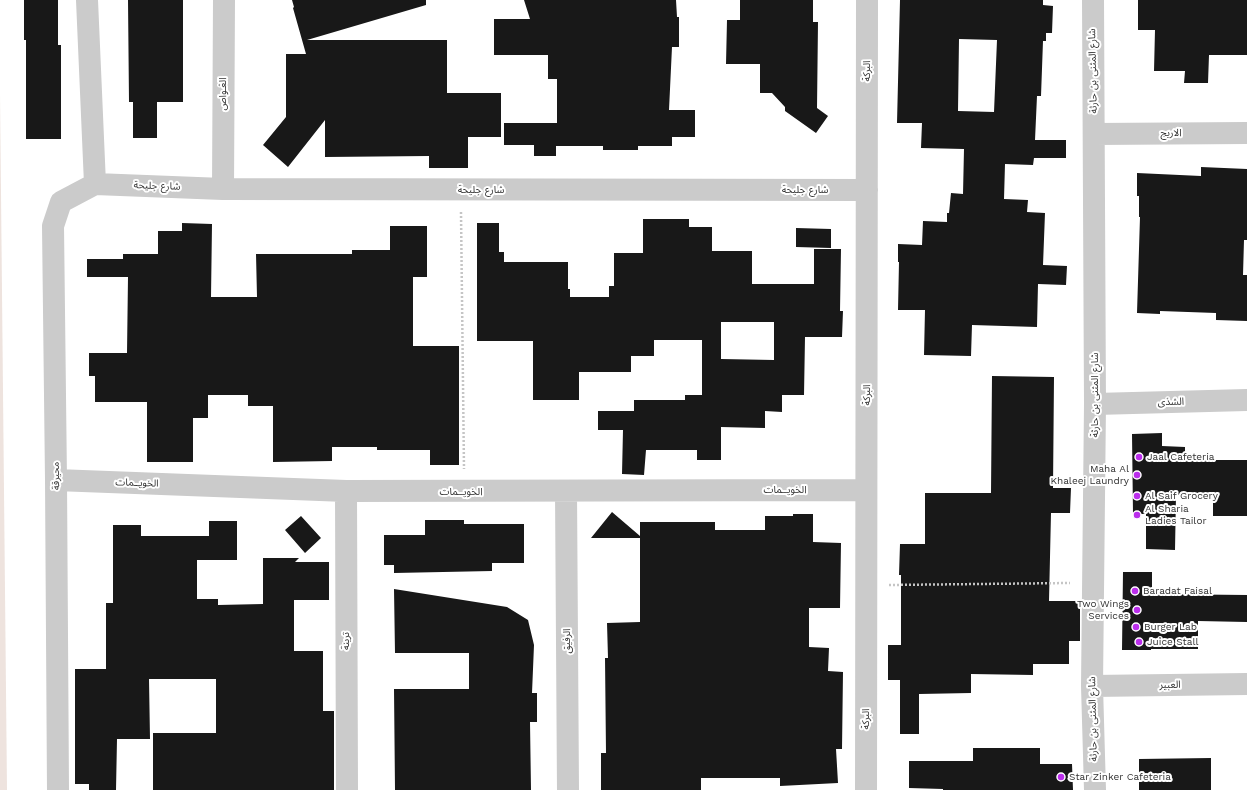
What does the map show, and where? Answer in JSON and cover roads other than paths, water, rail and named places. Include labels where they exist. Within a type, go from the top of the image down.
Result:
[{"type":"street","points":[[87,0],[95,184]]},
{"type":"street","name":"الغـواص","points":[[223,189],[224,0]]},
{"type":"street","name":"البركة","points":[[866,790],[868,0]]},
{"type":"street","name":"شارع المثنى بن حارثة","points":[[1092,0],[1095,404],[1092,686],[1095,790]]},
{"type":"street","name":"الاريج","points":[[1094,134],[1247,133]]},
{"type":"street","name":"شارع جليحة","points":[[95,184],[223,189],[867,190]]},
{"type":"street","name":"محيرقة","points":[[58,790],[56,480],[52,226],[60,202],[95,184]]},
{"type":"street","name":"الشذى","points":[[1095,404],[1247,400]]},
{"type":"street","name":"الخويــمات","points":[[56,480],[346,491],[464,492],[866,490]]},
{"type":"street","name":"ترينة","points":[[346,491],[347,790]]},
{"type":"street","name":"الرفيق","points":[[566,491],[568,790]]},
{"type":"street","name":"العبير","points":[[1092,686],[1247,684]]},
{"type":"place","name":"Jaal Cafeteria","points":[[1139,457]]},
{"type":"place","name":"Maha Al Khaleej Laundry","points":[[1137,475]]},
{"type":"place","name":"Al Saif Grocery","points":[[1137,496]]},
{"type":"place","name":"Al Sharia Ladies Tailor","points":[[1137,515]]},
{"type":"place","name":"Baradat Faisal","points":[[1135,591]]},
{"type":"place","name":"Two Wings Services","points":[[1137,610]]},
{"type":"place","name":"Burger Lab","points":[[1136,627]]},
{"type":"place","name":"Juice Stall","points":[[1139,642]]},
{"type":"place","name":"Star Zinker Cafeteria","points":[[1061,777]]}]
